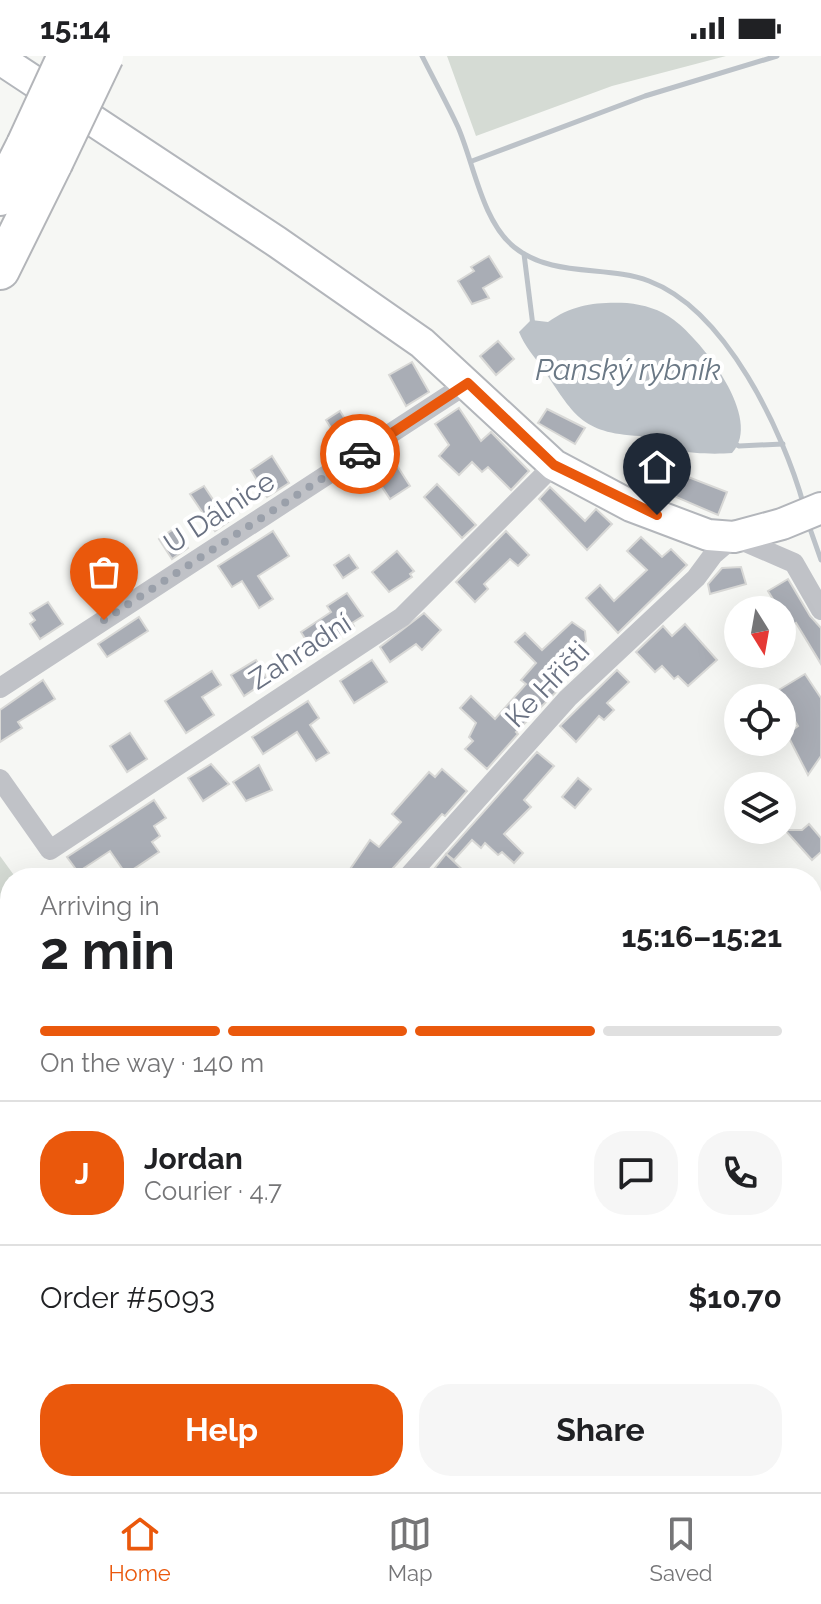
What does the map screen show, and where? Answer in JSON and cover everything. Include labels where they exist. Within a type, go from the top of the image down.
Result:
[{"type":"highway","points":[[0,270],[39,154],[67,56]]},
{"type":"highway","points":[[0,196],[39,154],[104,56]]},
{"type":"main road","points":[[0,59],[422,343],[554,465],[631,506],[708,535],[734,537],[782,524],[821,508]]},
{"type":"street","name":"U Dálnice","points":[[0,688],[468,383]]},
{"type":"street","name":"Zahradní","points":[[0,779],[50,850],[402,617],[554,465]]},
{"type":"street","points":[[734,537],[794,563],[821,610]]},
{"type":"street","name":"Ke Hřišti","points":[[416,868],[568,698],[696,578],[713,555],[734,537]]},
{"type":"shaded area","points":[[447,56],[726,56],[612,86],[476,136]]},
{"type":"shaded area","points":[[0,856],[9,868],[0,868]]},
{"type":"water","name":"Panský rybník","points":[[627,303],[652,308],[669,316],[686,330],[713,362],[726,382],[740,421],[740,438],[732,453],[671,449],[640,436],[604,431],[591,425],[571,409],[519,332],[531,320],[548,322],[576,308]]},
{"type":"building","points":[[489,256],[502,277],[483,288],[489,298],[472,304],[458,281],[474,271],[471,267]]},
{"type":"building","points":[[498,341],[514,359],[496,375],[480,356]]},
{"type":"building","points":[[412,362],[429,392],[406,406],[389,375]]},
{"type":"building","points":[[459,408],[481,441],[491,432],[529,471],[511,490],[488,467],[482,472],[472,462],[459,475],[439,456],[449,445],[435,424]]},
{"type":"building","points":[[547,409],[585,428],[575,444],[538,423]]},
{"type":"building","points":[[340,411],[357,438],[343,447],[326,420]]},
{"type":"building","points":[[272,456],[289,483],[267,497],[251,470]]},
{"type":"building","points":[[639,458],[727,492],[718,515],[632,478]]},
{"type":"building","points":[[396,464],[410,486],[390,499],[376,478]]},
{"type":"building","points":[[437,484],[476,525],[462,538],[424,497]]},
{"type":"building","points":[[204,486],[228,522],[215,531],[190,494]]},
{"type":"building","points":[[550,487],[585,521],[596,509],[612,524],[587,550],[539,499]]},
{"type":"building","points":[[175,528],[188,548],[172,559],[159,539]]},
{"type":"building","points":[[273,531],[289,556],[258,576],[273,599],[259,608],[242,581],[232,587],[218,566]]},
{"type":"building","points":[[506,531],[529,555],[518,566],[510,559],[484,584],[488,589],[475,602],[456,582]]},
{"type":"building","points":[[641,537],[662,557],[671,549],[687,565],[618,633],[586,598],[600,585],[614,601],[647,570],[627,551]]},
{"type":"building","points":[[397,551],[414,571],[410,574],[412,577],[389,592],[372,572]]},
{"type":"building","points":[[349,555],[358,568],[343,578],[334,565]]},
{"type":"building","points":[[119,566],[132,585],[101,605],[88,586]]},
{"type":"building","points":[[741,567],[746,584],[710,594],[708,584],[722,568]]},
{"type":"building","points":[[788,579],[810,616],[821,628],[821,664],[796,623],[796,596],[771,596],[768,591]]},
{"type":"building","points":[[347,593],[363,616],[352,623],[354,626],[314,653],[301,632],[331,612],[327,606]]},
{"type":"building","points":[[48,602],[63,624],[40,639],[30,624],[35,620],[30,613]]},
{"type":"building","points":[[424,613],[441,630],[422,650],[416,644],[390,662],[380,647]]},
{"type":"building","points":[[139,617],[148,631],[107,657],[98,644]]},
{"type":"building","points":[[572,622],[585,631],[586,641],[552,673],[561,681],[556,687],[559,689],[516,732],[518,734],[487,769],[465,749],[473,741],[469,737],[476,723],[460,708],[471,696],[495,719],[526,684],[521,680],[536,663],[515,642],[525,633],[542,650]]},
{"type":"building","points":[[685,624],[717,660],[688,686],[678,676],[674,679],[662,666],[655,672],[636,652],[663,626],[672,636]]},
{"type":"building","points":[[256,660],[268,680],[244,696],[231,675]]},
{"type":"building","points":[[372,660],[387,682],[354,703],[340,681]]},
{"type":"building","points":[[617,670],[629,682],[607,703],[614,710],[604,720],[599,716],[576,742],[560,726]]},
{"type":"building","points":[[212,671],[221,685],[202,697],[214,715],[186,733],[165,701]]},
{"type":"building","points":[[805,674],[821,698],[821,756],[808,775],[796,752],[796,684],[789,684]]},
{"type":"building","points":[[43,680],[55,699],[18,722],[22,728],[0,742],[0,710]]},
{"type":"building","points":[[308,701],[319,718],[310,725],[329,753],[316,761],[297,732],[263,754],[252,737]]},
{"type":"building","points":[[130,733],[147,759],[127,772],[110,746]]},
{"type":"building","points":[[537,752],[554,766],[524,800],[531,807],[504,834],[523,853],[514,863],[502,852],[498,855],[485,843],[481,848],[472,840],[454,860],[446,854]]},
{"type":"building","points":[[211,764],[229,784],[203,801],[188,778]]},
{"type":"building","points":[[259,765],[272,790],[246,801],[233,782]]},
{"type":"building","points":[[442,769],[467,791],[393,868],[351,868],[370,840],[379,847],[401,822],[392,814],[429,772],[435,777]]},
{"type":"building","points":[[578,778],[591,789],[575,808],[562,797]]},
{"type":"building","points":[[154,800],[166,818],[154,826],[160,836],[152,842],[159,852],[135,868],[122,868],[110,851],[84,868],[75,868],[67,857]]},
{"type":"building","points":[[809,824],[821,838],[821,852],[812,860],[796,842],[796,830],[802,830]]},
{"type":"building","points":[[446,854],[461,868],[435,868]]},
{"type":"waterway","points":[[422,56],[458,127],[486,207],[503,236],[529,257],[545,263],[649,281],[677,296],[703,318],[748,376],[766,409],[782,443],[804,506]]},
{"type":"waterway","points":[[472,161],[645,96],[777,56]]},
{"type":"waterway","points":[[524,254],[533,326]]},
{"type":"waterway","points":[[733,443],[739,446],[783,444]]},
{"type":"waterway","points":[[808,523],[821,560]]},
{"type":"way so far","points":[[104,620],[360,454]]},
{"type":"route","points":[[360,454],[468,383],[554,465],[631,506],[657,515]]}]
